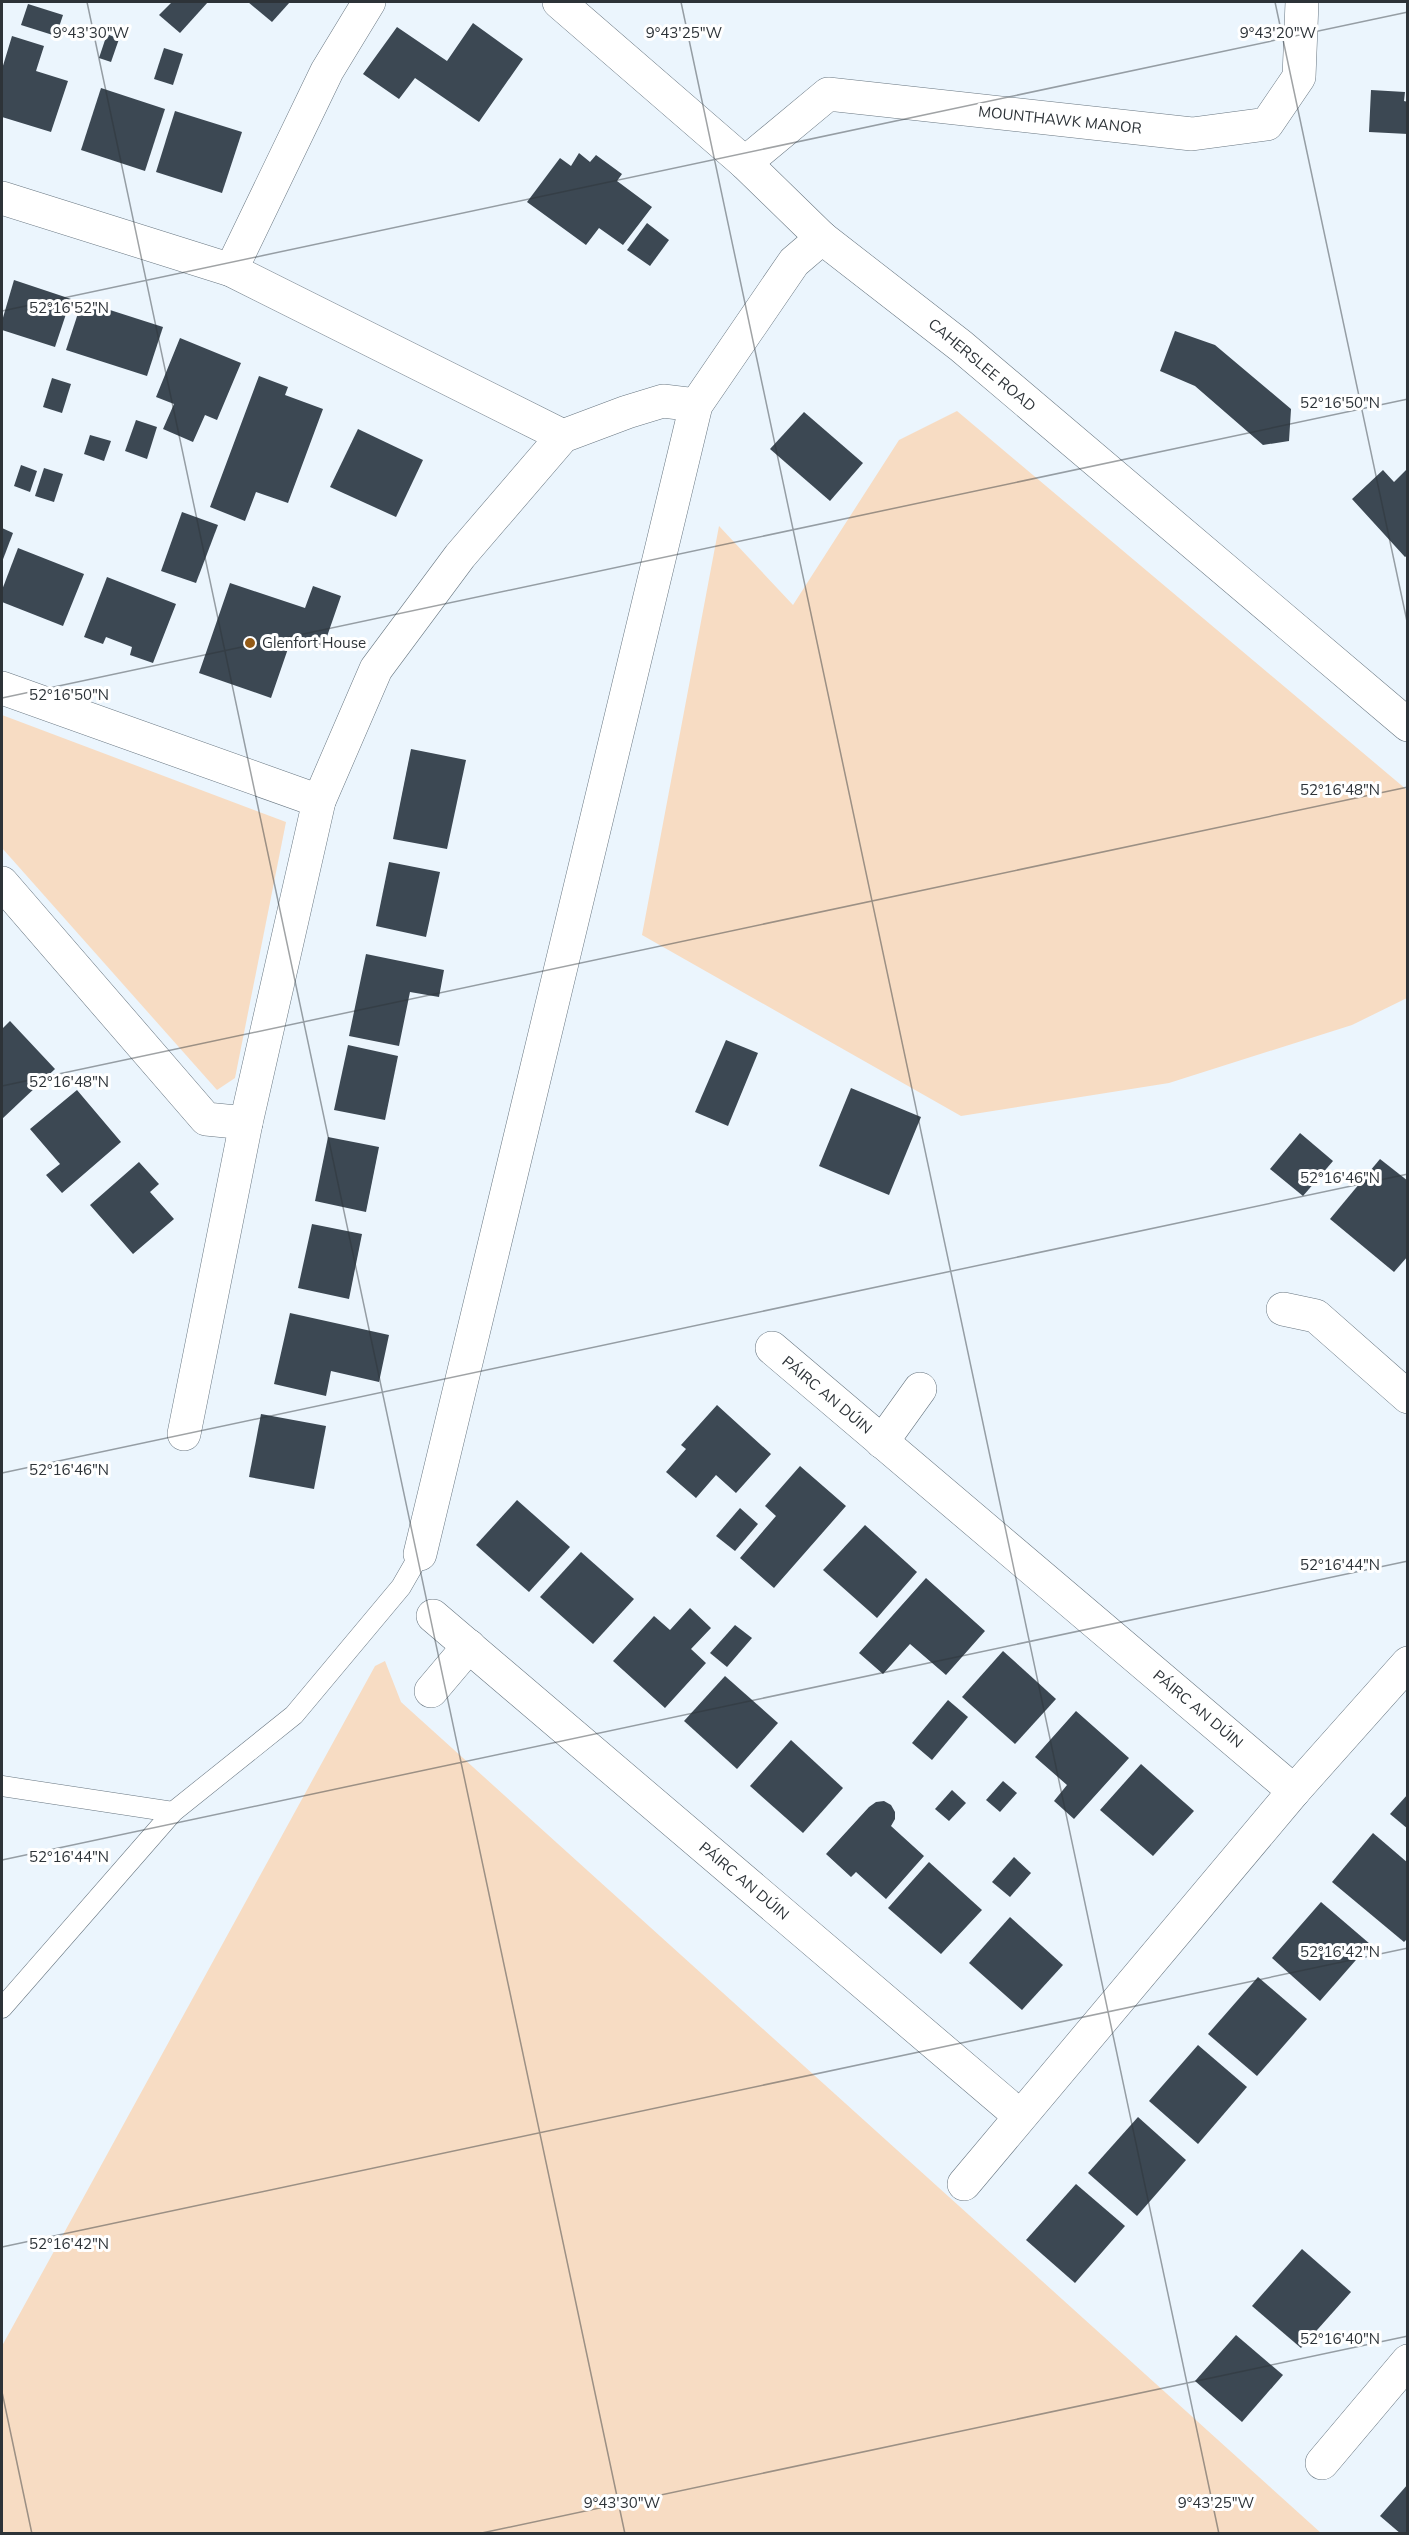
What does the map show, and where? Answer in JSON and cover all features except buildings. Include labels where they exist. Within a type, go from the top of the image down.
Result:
[{"type":"street","points":[[231,270],[327,71],[369,2]]},
{"type":"street","name":"CAHERSLEE ROAD","points":[[559,2],[745,164],[822,238],[961,346],[1407,725]]},
{"type":"street","name":"MOUNTHAWK MANOR","points":[[745,164],[828,94],[1192,134],[1267,124],[1299,77],[1302,2]]},
{"type":"street","points":[[2,198],[231,270],[562,436]]},
{"type":"street","points":[[420,1554],[696,405],[795,262],[822,238]]},
{"type":"street","points":[[184,1434],[246,1124],[319,801],[376,669],[460,556],[562,436],[663,401],[696,405]]},
{"type":"street","points":[[2,688],[319,801]]},
{"type":"street","points":[[2,883],[206,1119],[246,1124]]},
{"type":"street","points":[[1283,1309],[1316,1316],[1407,1398]]},
{"type":"street","name":"PÁIRC AN DÚIN","points":[[772,1348],[1294,1791]]},
{"type":"street","name":"PÁIRC AN DÚIN","points":[[882,1442],[920,1389]]},
{"type":"street","name":"PÁIRC AN DÚIN","points":[[433,1616],[1020,2115]]},
{"type":"street","points":[[430,1691],[469,1646]]},
{"type":"street","points":[[964,2184],[1294,1791],[1407,1663]]},
{"type":"street","points":[[1322,2463],[1407,2361]]},
{"type":"lane","points":[[2,2008],[173,1812],[294,1715],[401,1587],[420,1554]]},
{"type":"lane","points":[[2,1786],[173,1812]]},
{"type":"shaded area","points":[[957,411],[1407,790],[1407,998],[1352,1025],[1169,1083],[961,1116],[642,935],[719,526],[793,605],[899,440]]},
{"type":"shaded area","points":[[2,715],[286,822],[235,1078],[217,1090],[2,848]]},
{"type":"shaded area","points":[[385,1661],[401,1702],[1321,2533],[2,2533],[2,2346],[375,1666]]},
{"type":"place","name":"Glenfort House","points":[[250,643]]}]
